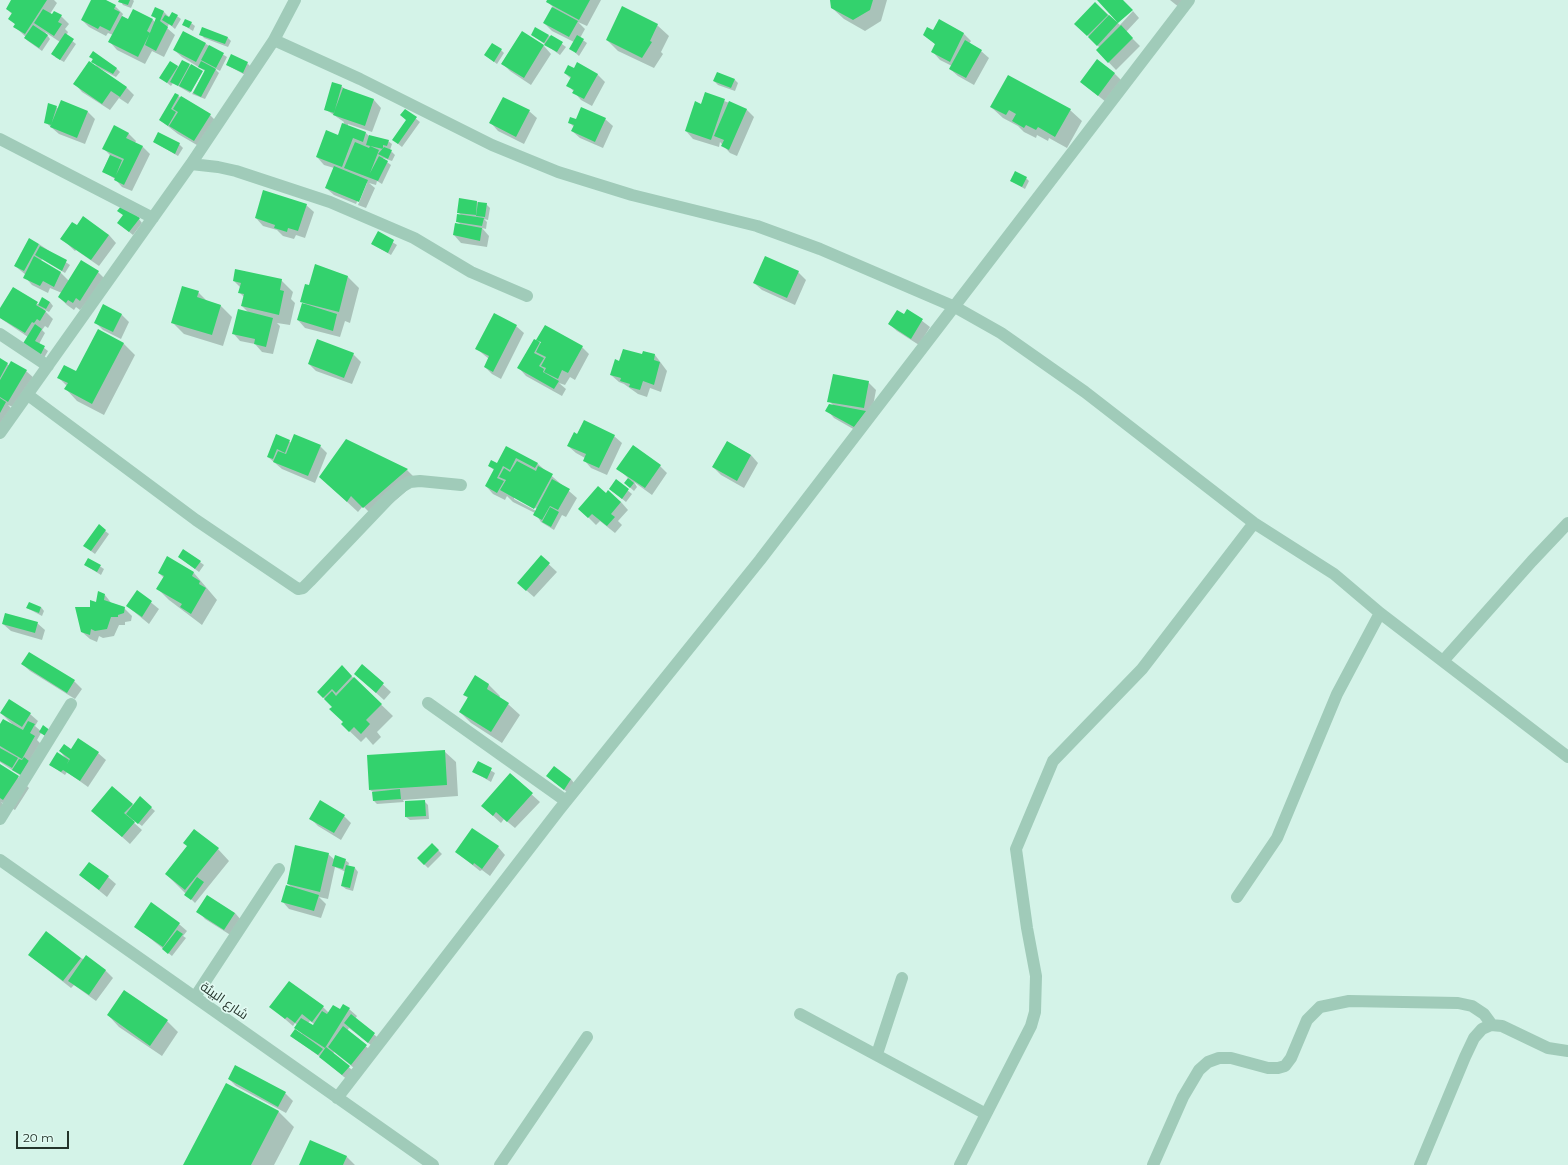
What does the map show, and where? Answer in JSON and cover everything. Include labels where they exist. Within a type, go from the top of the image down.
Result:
[{"type":"street","points":[[0,433],[191,164],[274,40],[295,0]]},
{"type":"street","points":[[337,1098],[566,801],[760,560],[1189,0]]},
{"type":"street","points":[[274,40],[360,79],[492,145],[558,172],[632,195],[758,226],[820,249],[955,307],[1001,333],[1045,362],[1254,523],[1334,574],[1380,613],[1568,757]]},
{"type":"street","points":[[0,139],[153,218]]},
{"type":"street","points":[[191,164],[236,171],[330,202],[414,238],[471,272],[528,296]]},
{"type":"street","points":[[0,334],[48,366]]},
{"type":"street","points":[[28,395],[196,520],[298,589],[303,588],[390,497],[403,486],[410,482],[420,481],[461,485]]},
{"type":"street","points":[[960,1165],[1031,1026],[1035,1012],[1036,976],[1027,928],[1016,849],[1053,761],[1142,669],[1254,523]]},
{"type":"street","points":[[1442,661],[1568,523]]},
{"type":"street","points":[[1237,897],[1276,838],[1337,694],[1380,613]]},
{"type":"street","points":[[428,703],[566,801]]},
{"type":"street","points":[[0,819],[71,704]]},
{"type":"street","name":"شارع البيئة","points":[[0,860],[433,1165]]},
{"type":"street","points":[[195,997],[279,869]]},
{"type":"street","points":[[877,1054],[902,978]]},
{"type":"street","points":[[1153,1165],[1183,1097],[1199,1070],[1208,1062],[1219,1058],[1231,1058],[1268,1068],[1285,1066],[1291,1058],[1307,1020],[1320,1007],[1349,1001],[1458,1003],[1472,1006],[1484,1014],[1492,1025]]},
{"type":"street","points":[[800,1014],[877,1054],[986,1114]]},
{"type":"street","points":[[1420,1165],[1474,1038],[1482,1029],[1492,1025],[1502,1026],[1548,1048],[1568,1051]]},
{"type":"street","points":[[500,1165],[587,1037]]},
{"type":"building","points":[[11,0],[47,0],[25,34],[13,27],[15,24],[8,19],[12,13],[6,9]]},
{"type":"building","points":[[91,0],[106,0],[116,5],[114,9],[120,12],[110,31],[100,26],[98,29],[81,20]]},
{"type":"building","points":[[119,0],[130,0],[128,5],[118,2]]},
{"type":"building","points":[[547,0],[590,0],[579,20],[546,2]]},
{"type":"building","points":[[830,0],[873,0],[870,10],[853,20],[831,8]]},
{"type":"building","points":[[1097,0],[1123,0],[1133,10],[1118,23]]},
{"type":"building","points":[[1095,2],[1108,15],[1087,36],[1074,24]]},
{"type":"building","points":[[622,6],[658,24],[650,41],[652,42],[642,58],[606,40]]},
{"type":"building","points":[[155,7],[164,11],[160,21],[168,27],[156,51],[145,45],[156,18],[151,16]]},
{"type":"building","points":[[552,7],[578,21],[569,37],[543,23]]},
{"type":"building","points":[[43,9],[52,14],[54,11],[62,15],[58,22],[62,24],[54,36],[34,23]]},
{"type":"building","points":[[133,9],[153,19],[147,31],[150,33],[138,57],[108,42],[122,16],[128,19]]},
{"type":"building","points":[[172,12],[178,15],[172,26],[162,20],[165,15],[169,17]]},
{"type":"building","points":[[1109,15],[1118,23],[1097,46],[1088,37]]},
{"type":"building","points":[[185,19],[192,22],[189,28],[182,25]]},
{"type":"building","points":[[939,19],[964,33],[950,62],[931,52],[935,44],[923,35],[927,27],[933,30]]},
{"type":"building","points":[[33,25],[48,35],[39,48],[24,38]]},
{"type":"building","points":[[1121,25],[1133,38],[1108,63],[1096,50]]},
{"type":"building","points":[[202,27],[228,37],[225,44],[199,35]]},
{"type":"building","points":[[535,27],[549,35],[544,43],[531,35]]},
{"type":"building","points":[[183,31],[206,43],[196,62],[173,50]]},
{"type":"building","points":[[522,31],[544,45],[524,78],[501,64]]},
{"type":"building","points":[[65,33],[74,39],[60,60],[51,54]]},
{"type":"building","points":[[551,35],[563,42],[557,52],[544,45]]},
{"type":"building","points":[[577,35],[584,39],[576,53],[569,49]]},
{"type":"building","points":[[965,40],[982,50],[966,78],[949,69]]},
{"type":"building","points":[[492,43],[502,49],[494,62],[484,55]]},
{"type":"building","points":[[209,45],[224,53],[216,68],[201,60]]},
{"type":"building","points":[[93,51],[117,68],[113,74],[91,62],[93,59],[89,57]]},
{"type":"building","points":[[231,54],[248,62],[243,73],[226,65]]},
{"type":"building","points":[[1097,59],[1115,73],[1098,96],[1080,82]]},
{"type":"building","points":[[182,60],[190,64],[178,86],[170,82]]},
{"type":"building","points":[[89,61],[127,87],[120,97],[111,91],[102,104],[73,84]]},
{"type":"building","points":[[170,61],[178,66],[167,83],[159,78]]},
{"type":"building","points":[[201,61],[216,69],[201,97],[193,93],[205,70],[198,67]]},
{"type":"building","points":[[577,62],[598,74],[584,99],[572,93],[574,90],[566,86],[571,77],[564,73],[568,65],[574,68]]},
{"type":"building","points":[[191,64],[203,71],[191,92],[179,86]]},
{"type":"building","points":[[717,72],[735,79],[731,88],[713,81]]},
{"type":"building","points":[[1008,75],[1071,109],[1055,137],[1038,127],[1036,130],[1026,125],[1024,128],[1012,121],[1016,114],[1009,110],[1006,115],[990,107]]},
{"type":"building","points":[[332,82],[342,85],[334,113],[324,110]]},
{"type":"building","points":[[343,88],[374,99],[365,126],[333,115]]},
{"type":"building","points":[[705,92],[725,99],[711,140],[685,131],[695,101],[701,104]]},
{"type":"building","points":[[175,93],[179,95],[171,109],[176,112],[168,126],[159,120]]},
{"type":"building","points":[[181,96],[211,114],[194,141],[169,126],[178,112],[173,109]]},
{"type":"building","points":[[503,97],[530,110],[516,137],[489,123]]},
{"type":"building","points":[[61,100],[88,111],[77,138],[50,127]]},
{"type":"building","points":[[729,101],[747,109],[729,150],[721,146],[724,140],[714,136]]},
{"type":"building","points":[[48,103],[57,106],[51,125],[44,123]]},
{"type":"building","points":[[581,107],[606,118],[595,142],[571,131],[574,125],[568,123],[570,117],[576,119]]},
{"type":"building","points":[[405,109],[417,117],[398,144],[392,140],[406,120],[400,115]]},
{"type":"building","points":[[342,123],[366,132],[363,142],[353,138],[342,167],[316,157],[326,130],[338,135]]},
{"type":"building","points":[[114,125],[129,133],[126,138],[143,146],[124,185],[114,180],[115,178],[102,172],[110,155],[122,160],[116,175],[124,159],[102,149]]},
{"type":"building","points":[[158,132],[180,143],[175,154],[153,142]]},
{"type":"building","points":[[369,135],[389,140],[387,146],[383,145],[383,149],[366,145]]},
{"type":"building","points":[[355,142],[369,148],[370,146],[379,150],[370,173],[379,156],[388,161],[378,181],[344,168]]},
{"type":"building","points":[[384,147],[392,150],[388,159],[378,154]]},
{"type":"building","points":[[334,166],[368,180],[359,202],[325,188]]},
{"type":"building","points":[[1015,171],[1027,177],[1022,187],[1010,181]]},
{"type":"building","points":[[263,190],[307,204],[298,231],[288,228],[287,232],[274,228],[275,225],[255,218]]},
{"type":"building","points":[[459,198],[477,201],[476,215],[457,213]]},
{"type":"building","points":[[478,202],[487,203],[485,217],[476,216]]},
{"type":"building","points":[[122,205],[140,218],[129,232],[117,223],[123,215],[117,211]]},
{"type":"building","points":[[457,214],[484,218],[482,226],[456,222]]},
{"type":"building","points":[[83,216],[109,235],[91,260],[60,239],[72,222],[77,225]]},
{"type":"building","points":[[455,223],[482,228],[480,241],[453,235]]},
{"type":"building","points":[[378,231],[394,240],[388,253],[371,244]]},
{"type":"building","points":[[29,238],[39,244],[24,271],[14,266]]},
{"type":"building","points":[[40,246],[67,260],[62,271],[35,255]]},
{"type":"building","points":[[34,256],[61,272],[54,287],[43,281],[40,286],[23,278]]},
{"type":"building","points":[[765,256],[799,271],[787,298],[753,283]]},
{"type":"building","points":[[81,260],[99,271],[80,301],[76,298],[73,303],[68,300],[66,303],[58,297]]},
{"type":"building","points":[[315,264],[348,276],[339,312],[300,302],[305,284],[309,285]]},
{"type":"building","points":[[235,269],[282,279],[280,290],[284,291],[279,315],[241,306],[244,294],[238,293],[241,283],[233,281]]},
{"type":"building","points":[[182,286],[199,291],[197,297],[221,305],[212,335],[171,323]]},
{"type":"building","points":[[13,287],[38,302],[36,305],[46,311],[40,321],[37,319],[34,323],[32,322],[25,333],[0,318],[0,308]]},
{"type":"building","points":[[42,297],[50,302],[46,309],[38,305]]},
{"type":"building","points":[[302,303],[337,314],[333,331],[297,320]]},
{"type":"building","points":[[103,304],[122,314],[113,332],[94,323]]},
{"type":"building","points":[[238,309],[273,318],[266,347],[254,344],[255,339],[232,334]]},
{"type":"building","points":[[907,309],[923,319],[911,339],[888,324],[897,310],[904,314]]},
{"type":"building","points":[[494,313],[517,325],[493,372],[484,367],[489,356],[475,349]]},
{"type":"building","points":[[35,324],[42,329],[35,341],[45,346],[40,356],[22,345]]},
{"type":"building","points":[[545,325],[583,346],[568,373],[562,370],[558,379],[544,372],[546,368],[541,366],[546,357],[536,352],[541,342],[536,340]]},
{"type":"building","points":[[98,329],[124,343],[92,404],[64,389],[68,383],[57,378],[64,365],[76,371]]},
{"type":"building","points":[[317,339],[354,353],[344,378],[308,364]]},
{"type":"building","points":[[534,339],[540,342],[534,353],[544,358],[539,366],[544,369],[543,372],[559,381],[554,389],[517,368]]},
{"type":"building","points":[[623,349],[642,354],[643,351],[655,354],[654,360],[660,362],[654,385],[643,381],[640,390],[629,387],[630,384],[620,381],[621,378],[610,375],[615,359],[619,361]]},
{"type":"building","points":[[0,358],[8,363],[0,378]]},
{"type":"building","points":[[11,361],[27,370],[8,402],[0,397],[0,380]]},
{"type":"building","points":[[833,374],[869,381],[864,408],[827,402]]},
{"type":"building","points":[[0,398],[6,402],[0,413]]},
{"type":"building","points":[[829,404],[866,411],[854,427],[825,411]]},
{"type":"building","points":[[584,420],[615,435],[599,468],[583,461],[586,454],[567,446],[574,432],[577,434]]},
{"type":"building","points":[[276,434],[290,440],[285,453],[277,449],[273,459],[267,457]]},
{"type":"building","points":[[294,434],[321,445],[308,476],[273,462],[278,451],[286,454]]},
{"type":"building","points":[[346,439],[408,469],[363,508],[351,496],[347,502],[319,477]]},
{"type":"building","points":[[727,441],[751,455],[737,481],[712,467]]},
{"type":"building","points":[[633,445],[661,465],[645,488],[616,469]]},
{"type":"building","points":[[506,446],[538,463],[535,468],[516,458],[510,470],[503,466],[497,478],[504,481],[497,493],[485,486],[494,469],[488,466],[491,460],[497,463]]},
{"type":"building","points":[[517,461],[536,471],[538,466],[553,474],[534,509],[500,490],[506,480],[499,477],[504,468],[510,472]]},
{"type":"building","points":[[628,478],[634,483],[630,488],[624,483]]},
{"type":"building","points":[[552,479],[570,489],[558,510],[550,506],[542,520],[533,515]]},
{"type":"building","points":[[616,479],[629,489],[622,499],[609,489]]},
{"type":"building","points":[[598,486],[606,493],[608,490],[621,502],[611,514],[615,517],[607,526],[592,514],[588,518],[578,509]]},
{"type":"building","points":[[550,507],[559,512],[551,527],[542,522]]},
{"type":"building","points":[[99,524],[106,530],[91,551],[83,546]]},
{"type":"building","points":[[183,549],[201,561],[195,569],[178,557]]},
{"type":"building","points":[[541,555],[550,563],[526,591],[517,583]]},
{"type":"building","points":[[167,556],[194,572],[192,576],[200,581],[199,584],[206,588],[191,614],[180,607],[182,604],[156,589],[164,576],[158,573]]},
{"type":"building","points":[[88,558],[101,565],[97,572],[84,565]]},
{"type":"building","points":[[137,590],[152,601],[142,617],[126,606]]},
{"type":"building","points":[[98,591],[105,594],[104,600],[125,607],[124,613],[118,615],[118,617],[111,617],[107,629],[95,631],[91,629],[90,635],[81,632],[75,607],[90,607],[90,600],[96,602]]},
{"type":"building","points":[[29,602],[41,607],[39,613],[26,608]]},
{"type":"building","points":[[5,613],[38,622],[35,633],[2,624]]},
{"type":"building","points":[[29,652],[75,680],[67,693],[21,664]]},
{"type":"building","points":[[362,664],[384,683],[376,693],[354,674]]},
{"type":"building","points":[[342,665],[352,676],[336,693],[332,689],[323,698],[317,692]]},
{"type":"building","points":[[475,675],[489,684],[487,689],[509,703],[491,732],[459,712],[468,697],[463,695]]},
{"type":"building","points":[[354,677],[382,704],[366,720],[370,724],[361,734],[354,727],[349,732],[341,724],[343,722],[329,709],[332,707],[324,699],[332,691],[336,696]]},
{"type":"building","points":[[9,699],[31,713],[22,727],[0,713]]},
{"type":"building","points":[[3,719],[23,730],[28,721],[35,724],[30,733],[35,736],[22,759],[0,746],[0,724]]},
{"type":"building","points":[[43,725],[51,731],[47,737],[39,732]]},
{"type":"building","points":[[78,738],[99,752],[80,781],[63,770],[61,772],[49,765],[57,752],[69,760],[67,764],[70,759],[59,751],[64,744],[71,749]]},
{"type":"building","points":[[0,748],[18,758],[12,768],[0,761]]},
{"type":"building","points":[[445,750],[447,785],[369,790],[367,755]]},
{"type":"building","points":[[24,757],[29,761],[21,775],[12,770],[19,759],[22,760]]},
{"type":"building","points":[[478,761],[492,768],[487,779],[472,772]]},
{"type":"building","points":[[0,764],[19,776],[3,800],[0,798]]},
{"type":"building","points":[[554,766],[571,779],[564,790],[546,776]]},
{"type":"building","points":[[510,773],[533,793],[507,822],[496,812],[493,816],[481,806]]},
{"type":"building","points":[[112,786],[133,804],[124,813],[135,822],[122,837],[91,811]]},
{"type":"building","points":[[400,789],[401,799],[373,801],[372,792]]},
{"type":"building","points":[[140,796],[152,807],[138,824],[126,814]]},
{"type":"building","points":[[320,800],[345,815],[334,833],[309,819]]},
{"type":"building","points":[[425,800],[426,816],[405,817],[405,801]]},
{"type":"building","points":[[472,828],[499,846],[482,869],[474,863],[473,865],[455,852]]},
{"type":"building","points":[[194,829],[219,848],[185,890],[165,874],[187,846],[183,843]]},
{"type":"building","points":[[432,843],[439,850],[424,865],[417,858]]},
{"type":"building","points":[[295,845],[329,853],[320,892],[287,884]]},
{"type":"building","points":[[335,855],[346,859],[343,869],[332,866]]},
{"type":"building","points":[[89,862],[109,876],[99,890],[79,875]]},
{"type":"building","points":[[346,865],[355,867],[350,888],[341,886]]},
{"type":"building","points":[[197,877],[204,882],[191,900],[184,895]]},
{"type":"building","points":[[286,885],[319,895],[314,911],[281,902]]},
{"type":"building","points":[[207,895],[235,913],[224,930],[196,912]]},
{"type":"building","points":[[151,902],[180,923],[163,947],[134,927]]},
{"type":"building","points":[[177,930],[183,934],[168,954],[162,949]]},
{"type":"building","points":[[46,931],[81,958],[63,981],[28,955]]},
{"type":"building","points":[[86,955],[106,970],[89,995],[68,981]]},
{"type":"building","points":[[289,981],[324,1006],[312,1022],[302,1014],[295,1023],[287,1017],[285,1019],[269,1007]]},
{"type":"building","points":[[124,990],[168,1020],[150,1046],[107,1015]]},
{"type":"building","points":[[343,1004],[350,1008],[325,1048],[294,1028],[301,1018],[313,1025],[322,1011],[327,1014],[333,1005],[340,1009]]},
{"type":"building","points":[[351,1014],[375,1033],[368,1043],[344,1023]]},
{"type":"building","points":[[343,1026],[367,1045],[351,1065],[328,1047]]},
{"type":"building","points":[[295,1029],[323,1049],[318,1055],[290,1036]]},
{"type":"building","points":[[326,1047],[350,1066],[342,1075],[319,1057]]},
{"type":"building","points":[[235,1065],[286,1092],[278,1107],[228,1079]]},
{"type":"building","points":[[226,1083],[279,1111],[251,1165],[183,1165]]},
{"type":"building","points":[[310,1140],[347,1156],[343,1165],[299,1165]]}]
